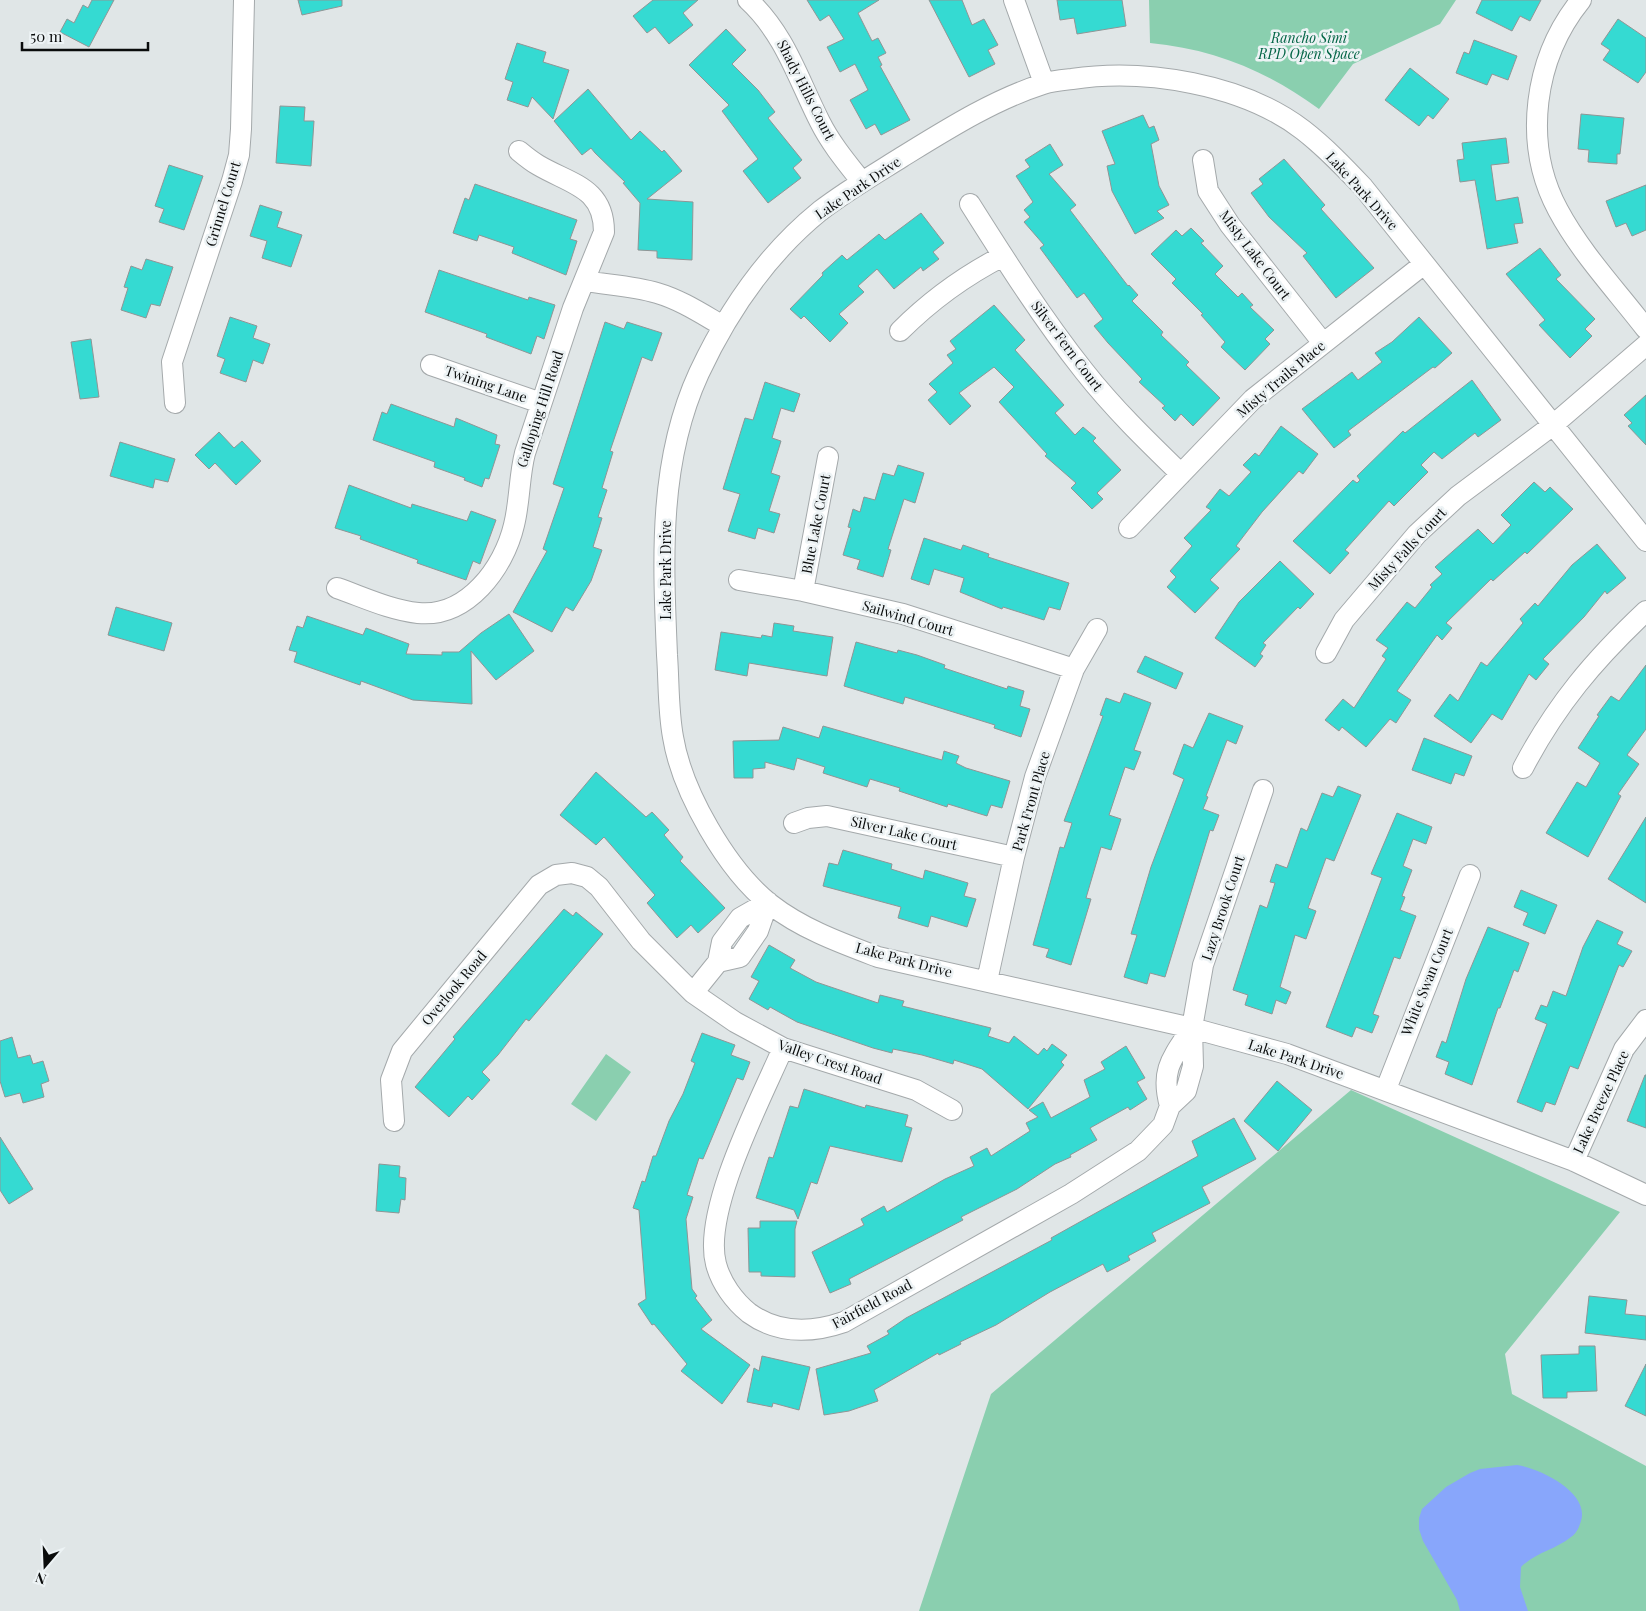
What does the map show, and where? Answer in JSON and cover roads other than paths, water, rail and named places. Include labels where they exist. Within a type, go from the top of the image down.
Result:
[{"type":"street","name":"Grinnel Court","points":[[175,403],[172,362],[232,181],[238,154],[244,0]]},
{"type":"street","name":"Shady Hills Court","points":[[748,0],[777,33],[791,58],[820,124],[862,182]]},
{"type":"street","points":[[1014,0],[1044,83]]},
{"type":"street","points":[[1581,0],[1557,36],[1547,60],[1537,111],[1540,160],[1558,209],[1574,236],[1646,329]]},
{"type":"street","name":"Lake Park Drive","points":[[1646,541],[1363,187],[1336,158],[1300,128],[1263,107],[1213,88],[1156,77],[1098,75],[1044,83],[948,129],[862,182],[821,211],[783,245],[750,283],[723,326],[698,376],[679,429],[668,484],[663,541],[669,699],[673,738],[694,802],[723,853],[768,902],[799,922],[836,942],[878,957],[1192,1028],[1287,1054],[1386,1089],[1574,1161],[1646,1195]]},
{"type":"street","name":"Galloping Hill Road","points":[[337,588],[399,609],[419,613],[439,611],[458,605],[478,589],[495,570],[507,548],[514,524],[520,475],[541,402],[604,232],[604,219],[592,195],[578,185],[538,165],[519,151]]},
{"type":"street","name":"Misty Lake Court","points":[[1203,160],[1208,191],[1230,225],[1323,343]]},
{"type":"street","name":"Silver Fern Court","points":[[970,204],[1050,327],[1085,372],[1128,422],[1181,474]]},
{"type":"street","points":[[900,331],[946,289],[975,270],[1003,256]]},
{"type":"street","name":"Misty Trails Place","points":[[1129,528],[1253,399],[1424,264]]},
{"type":"street","points":[[585,282],[659,294],[682,303],[723,326]]},
{"type":"street","name":"Misty Falls Court","points":[[1326,653],[1344,620],[1417,534],[1458,496],[1553,425],[1646,345]]},
{"type":"street","name":"Twining Lane","points":[[431,365],[541,402]]},
{"type":"street","name":"Blue Lake Court","points":[[803,591],[828,457]]},
{"type":"street","name":"Sailwind Court","points":[[739,580],[803,591],[903,614],[1074,670]]},
{"type":"street","points":[[1523,768],[1540,736],[1573,687],[1614,642],[1646,611]]},
{"type":"street","name":"Park Front Place","points":[[987,981],[1014,857],[1035,777],[1074,670],[1098,629]]},
{"type":"street","name":"Lazy Brook Court","points":[[1192,1028],[1204,965],[1263,790]]},
{"type":"street","name":"Silver Lake Court","points":[[794,823],[808,818],[827,816],[1014,857]]},
{"type":"street","name":"Valley Crest Road","points":[[556,874],[572,873],[587,877],[599,887],[641,941],[693,993],[735,1022],[783,1048],[916,1090],[952,1110]]},
{"type":"street","name":"Overlook Road","points":[[394,1121],[391,1080],[402,1051],[539,885],[556,874]]},
{"type":"street","name":"White Swan Court","points":[[1386,1089],[1470,875]]},
{"type":"street","points":[[693,993],[718,962],[740,957],[758,931],[768,902]]},
{"type":"street","name":"Fairfield Road","points":[[783,1048],[726,1180],[718,1212],[714,1249],[715,1263],[722,1282],[740,1306],[754,1317],[770,1324],[802,1332],[822,1329],[844,1322],[1071,1194],[1138,1151],[1163,1125],[1170,1106],[1164,1086],[1170,1060],[1192,1028]]},
{"type":"street","name":"Lake Breeze Place","points":[[1574,1161],[1624,1049],[1643,1031]]},
{"type":"water","points":[[1517,1465],[1549,1476],[1571,1491],[1578,1500],[1582,1510],[1578,1530],[1565,1541],[1533,1558],[1521,1567],[1520,1587],[1528,1611],[1460,1611],[1457,1600],[1423,1541],[1419,1529],[1419,1518],[1422,1509],[1446,1487],[1470,1473],[1480,1469]]},
{"type":"park label","name":"Rancho Simi RPD Open Space","points":[[1309,46]]}]
